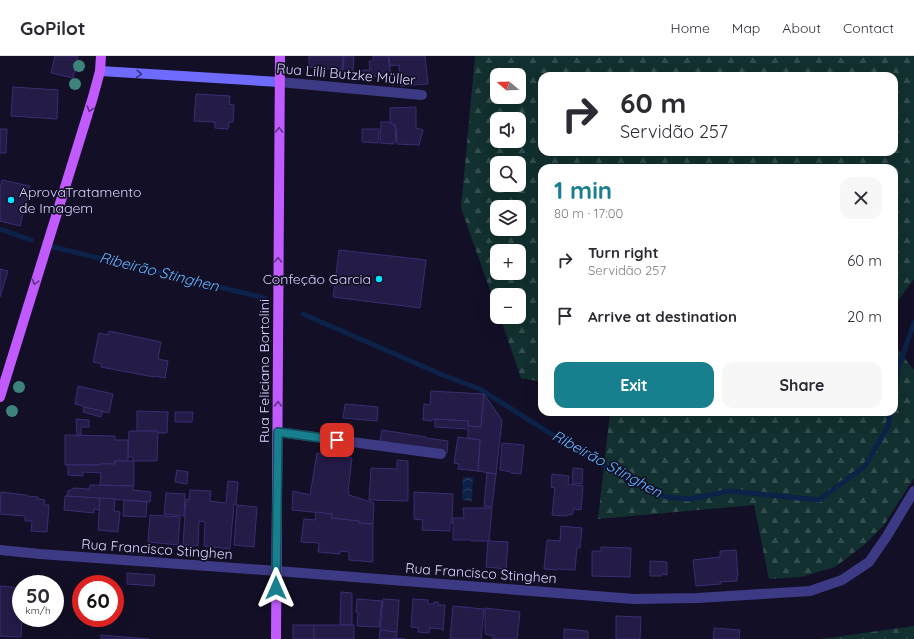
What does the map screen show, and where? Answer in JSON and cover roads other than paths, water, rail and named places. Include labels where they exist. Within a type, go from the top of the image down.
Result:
[{"type":"main road","points":[[0,397],[93,97],[100,71],[101,56]]},
{"type":"main road","name":"Rua Feliciano Bortolini","points":[[276,639],[280,56]]},
{"type":"street","name":"Rua Lilli Butzke Müller","points":[[100,71],[279,82],[422,95]]},
{"type":"street","points":[[278,432],[441,454]]},
{"type":"street","name":"Rua Francisco Stinghen","points":[[0,550],[634,599],[698,598],[810,590],[842,580],[869,562],[887,536],[914,491]]},
{"type":"water","points":[[463,477],[473,477],[472,501],[462,500]]},
{"type":"waterway","name":"Ribeirão Stinghen","points":[[0,229],[31,240]]},
{"type":"waterway","name":"Ribeirão Stinghen","points":[[53,247],[265,298]]},
{"type":"waterway","name":"Ribeirão Stinghen","points":[[303,314],[445,376],[480,389],[575,449],[636,484],[666,497],[690,499],[730,491],[819,500],[865,466],[888,426],[889,416]]},
{"type":"waterway","name":"Ribeirão Stinghen","points":[[898,371],[914,323]]},
{"type":"place","name":"AprovaTratamento de Imagem","points":[[11,200]]},
{"type":"place","name":"Confeção Garcia","points":[[379,279]]}]
